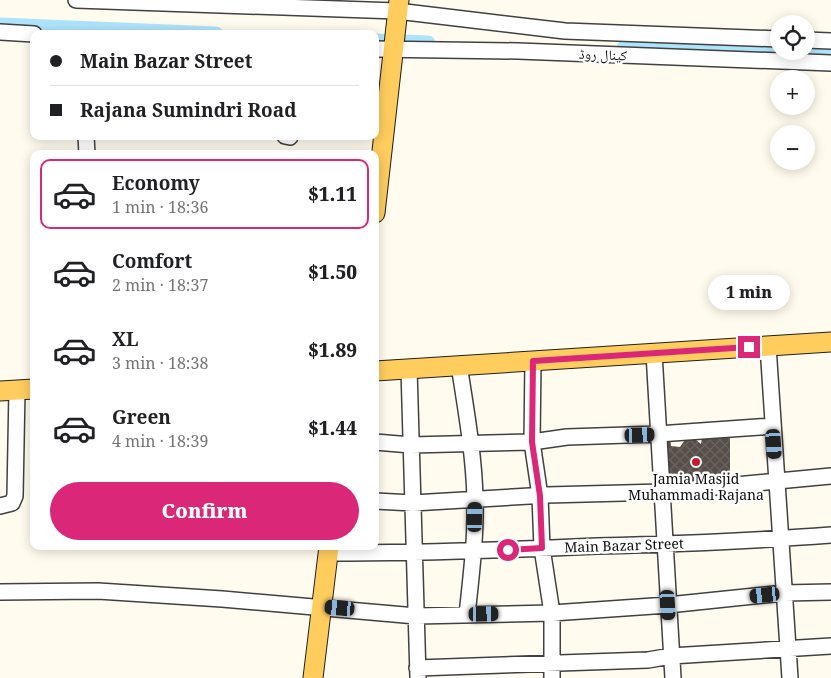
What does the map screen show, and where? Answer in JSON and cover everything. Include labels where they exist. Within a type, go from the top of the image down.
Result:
[{"type":"main road","points":[[378,150],[384,49],[398,6]]},
{"type":"main road","points":[[379,371],[831,342]]},
{"type":"main road","points":[[313,678],[328,550]]},
{"type":"street","points":[[76,0],[398,6],[565,31],[770,39]]},
{"type":"street","points":[[0,32],[30,34]]},
{"type":"street","points":[[815,40],[831,41]]},
{"type":"street","name":"کینال روڈ","points":[[384,49],[518,51],[831,63]]},
{"type":"street","points":[[768,346],[790,678]]},
{"type":"street","points":[[654,353],[673,678]]},
{"type":"street","points":[[533,361],[532,442],[540,496],[542,548],[552,613],[552,671]]},
{"type":"street","points":[[459,365],[470,445],[475,500],[474,551],[467,615]]},
{"type":"street","points":[[409,368],[417,673],[552,671],[671,656],[831,646]]},
{"type":"street","points":[[0,506],[12,504],[15,496],[17,390]]},
{"type":"street","points":[[379,442],[411,445],[470,445],[532,442],[567,437],[658,434],[773,426]]},
{"type":"street","points":[[379,501],[413,503],[662,492],[831,476]]},
{"type":"street","name":"Main Bazar Street","points":[[328,550],[414,553],[781,539],[831,535]]},
{"type":"street","points":[[0,592],[98,591],[321,607],[416,616],[552,613],[668,605],[784,593],[831,592]]},
{"type":"building","name":"Jamia Masjid Muhammadi Rajana","points":[[730,433],[730,478],[722,478],[721,483],[663,485],[661,438],[670,437],[671,446],[680,447],[689,434],[701,444],[702,437]]},
{"type":"waterway","points":[[0,25],[120,30]]},
{"type":"waterway","points":[[379,41],[428,43]]},
{"type":"waterway","points":[[624,48],[831,53]]},
{"type":"place","name":"Jamia Masjid Muhammadi Rajana","points":[[696,462]]},
{"type":"route","points":[[508,550],[542,548],[540,496],[532,442],[533,361],[749,347]]}]
